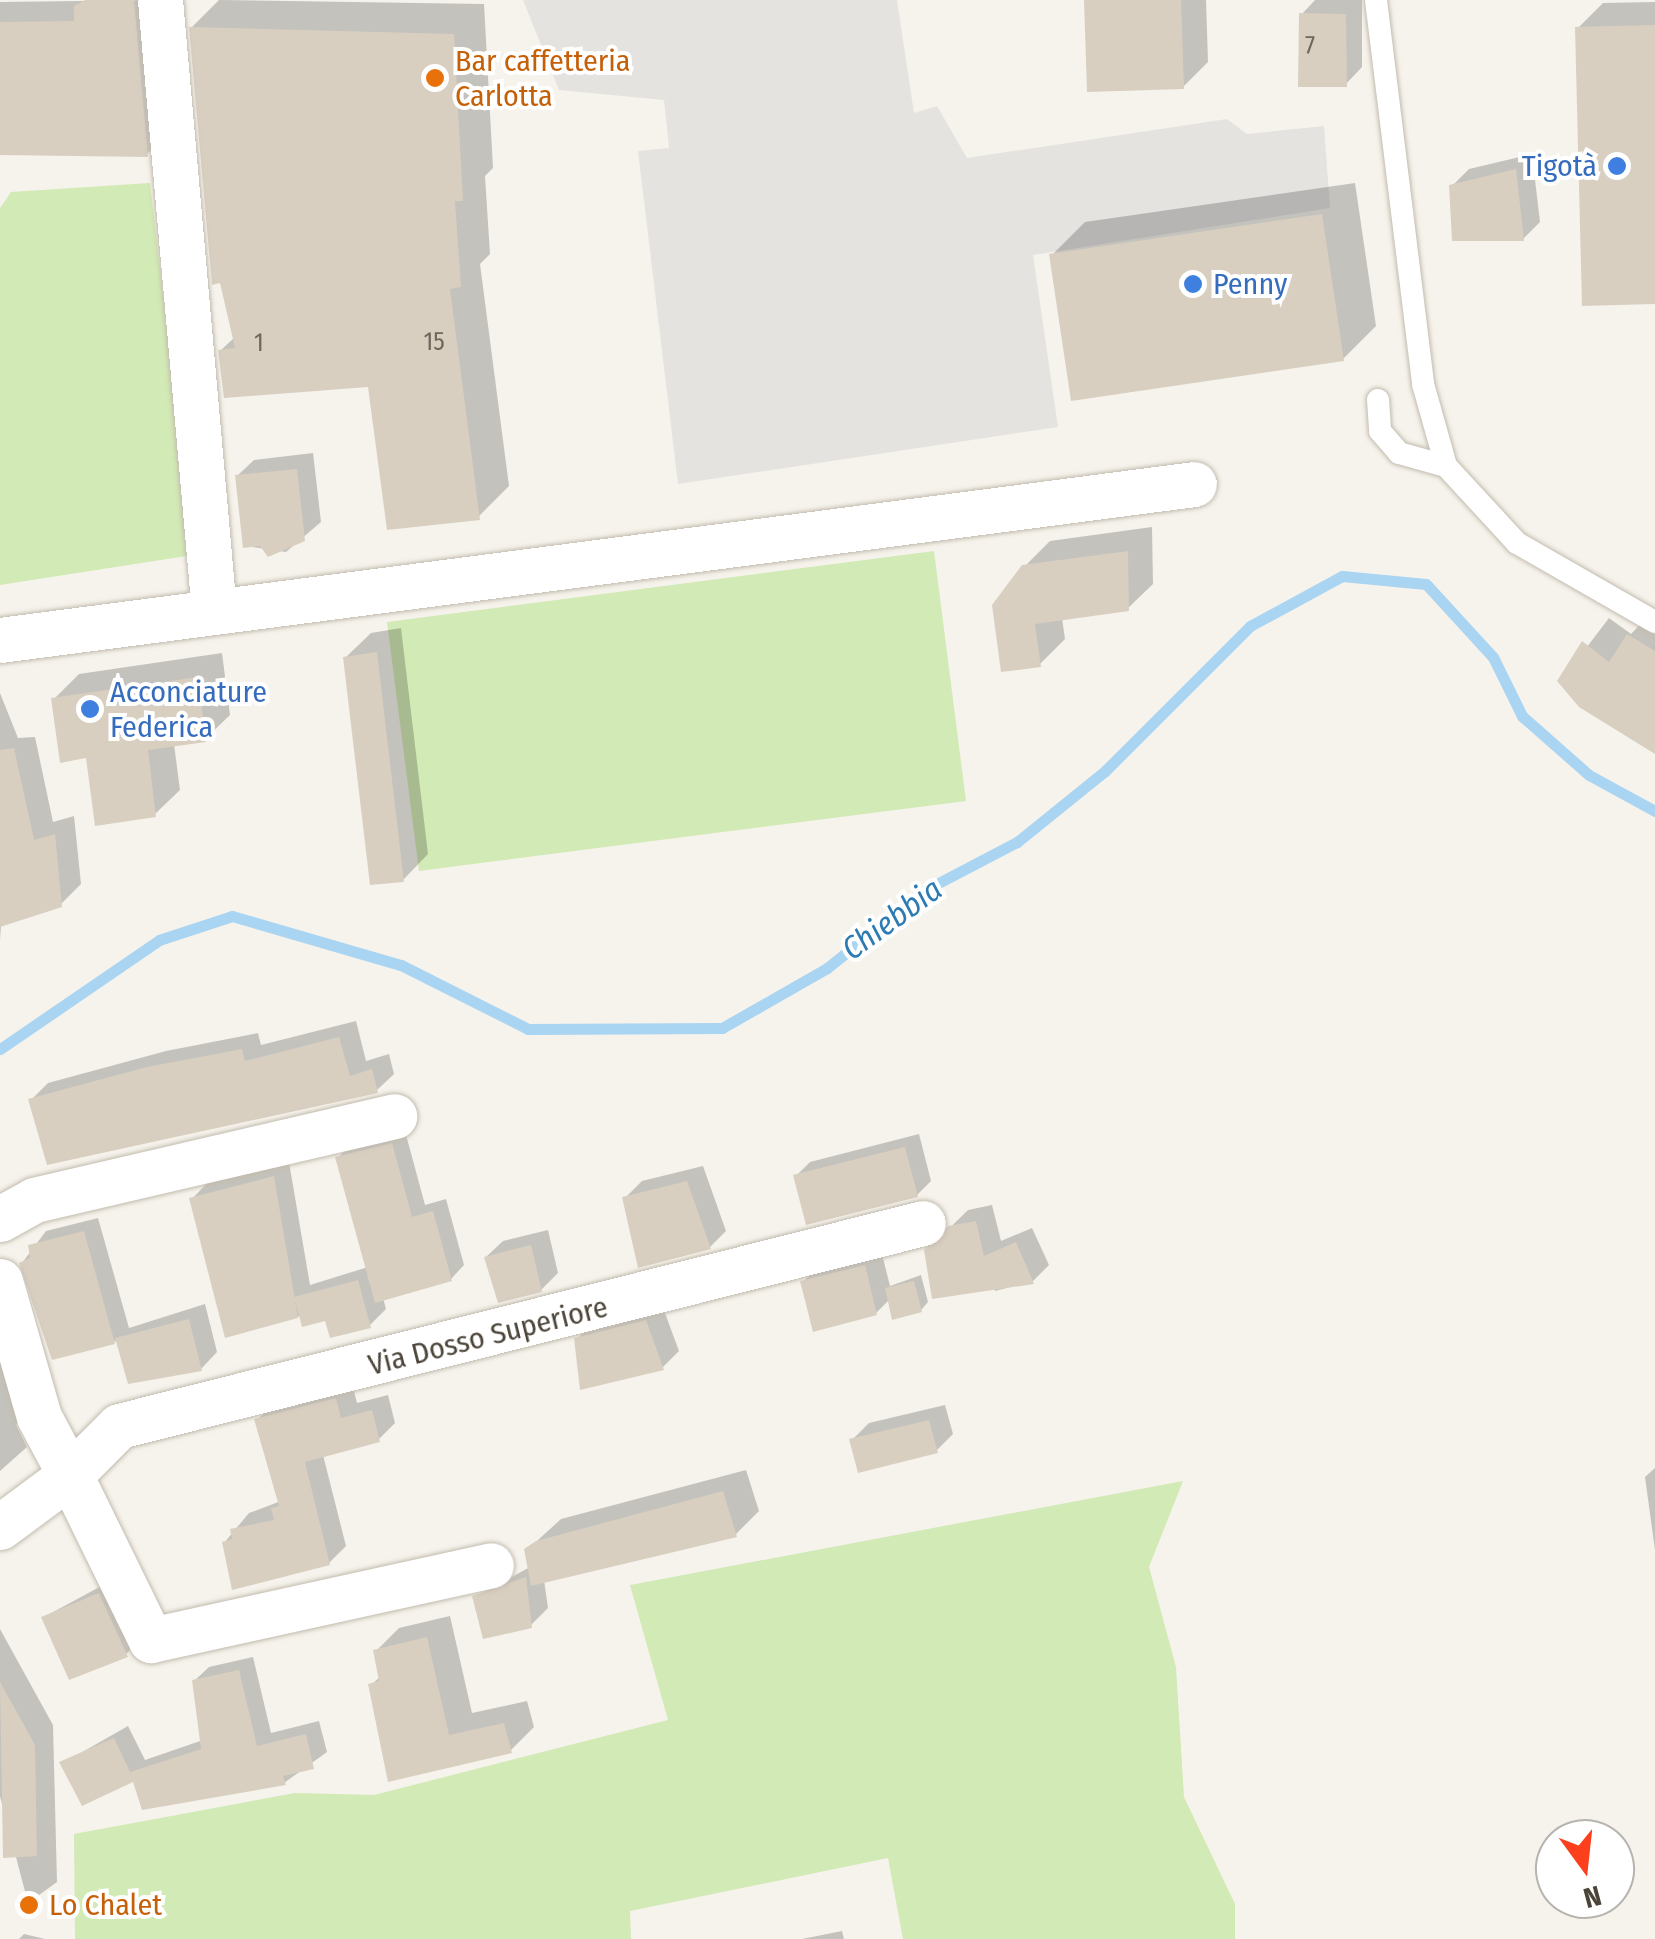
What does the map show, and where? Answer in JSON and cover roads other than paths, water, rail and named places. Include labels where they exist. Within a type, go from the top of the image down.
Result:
[{"type":"street","points":[[160,0],[214,612]]},
{"type":"street","points":[[0,640],[1194,484]]},
{"type":"street","points":[[0,1219],[34,1200],[394,1116]]},
{"type":"street","name":"Via Dosso Superiore","points":[[0,1526],[70,1475],[119,1426],[923,1222]]},
{"type":"street","points":[[0,1281],[39,1417],[151,1640],[491,1566]]},
{"type":"lane","points":[[1376,0],[1422,384],[1446,466],[1517,543],[1655,622]]},
{"type":"lane","points":[[1378,400],[1380,432],[1400,453],[1446,466]]},
{"type":"waterway","name":"Chiebbia","points":[[0,1049],[159,940],[232,916],[401,965],[528,1029],[722,1028],[827,968],[925,890],[1017,842],[1105,771],[1250,626],[1342,576],[1426,584],[1493,657],[1522,716],[1589,775],[1655,811]]},
{"type":"place","name":"Bar caffetteria Carlotta","points":[[435,78]]},
{"type":"place","name":"Tigotà","points":[[1617,166]]},
{"type":"place","name":"Penny","points":[[1193,284]]},
{"type":"place","name":"Acconciature Federica","points":[[90,709]]},
{"type":"place","name":"Lo Chalet","points":[[29,1905]]}]
